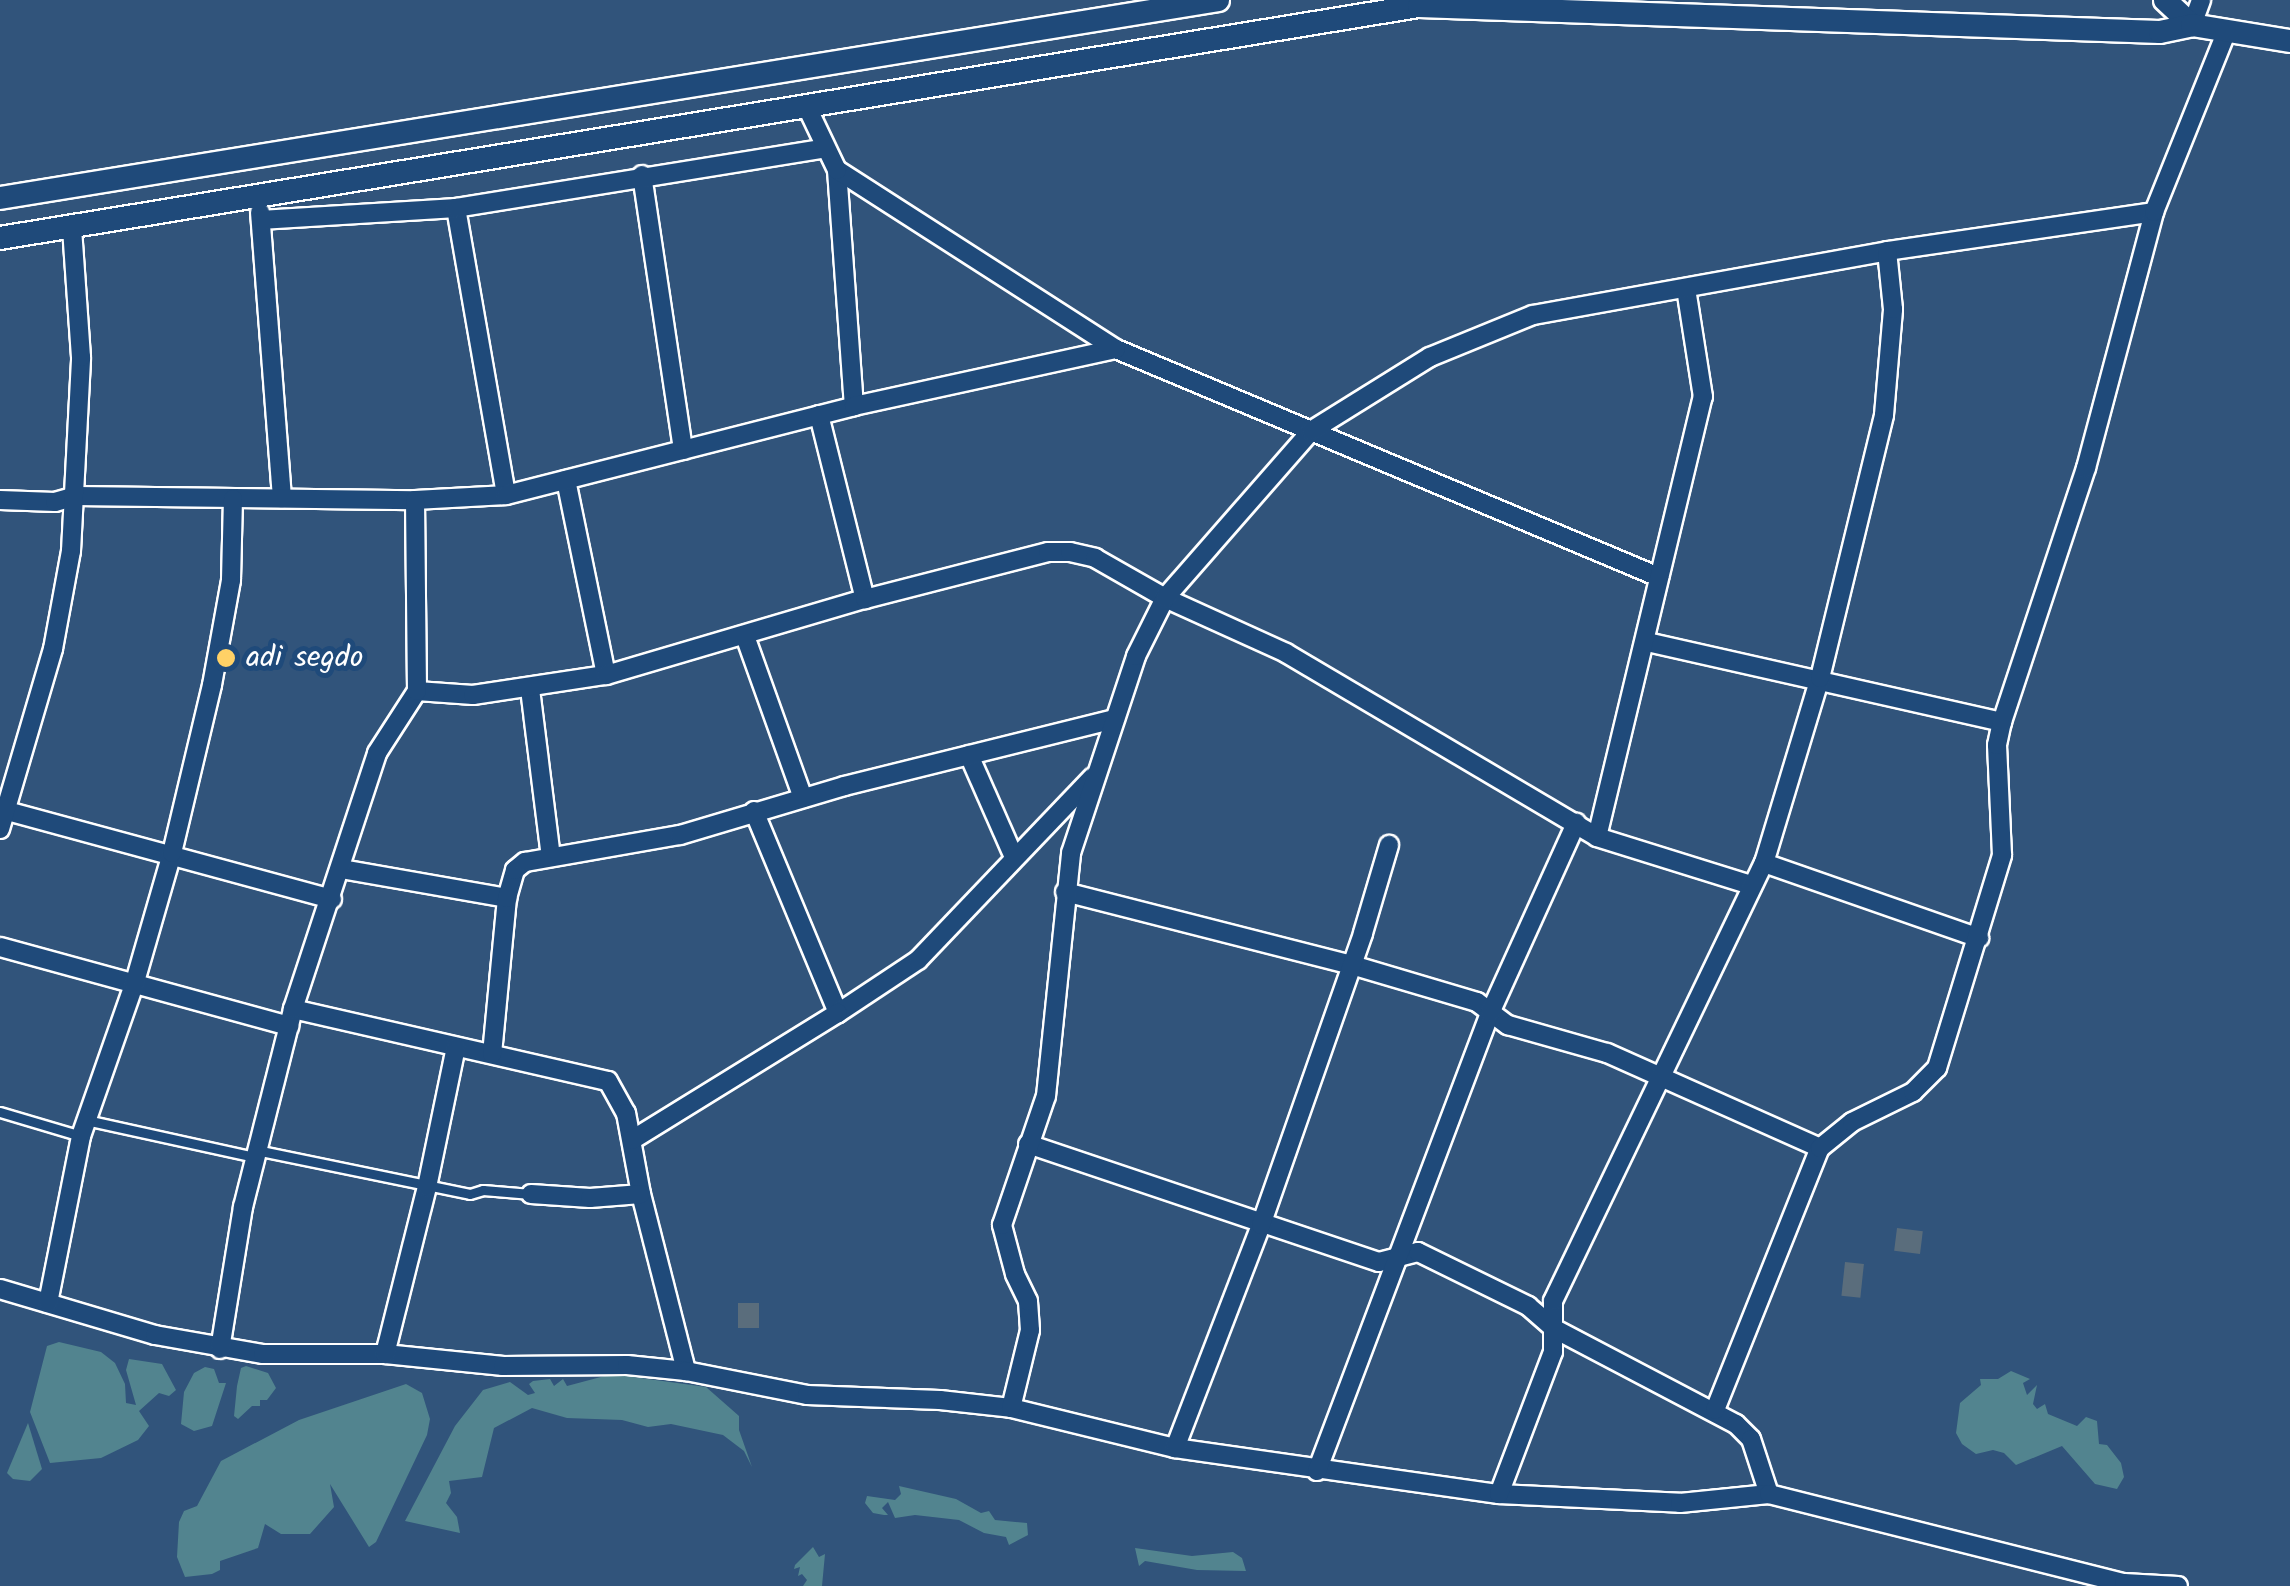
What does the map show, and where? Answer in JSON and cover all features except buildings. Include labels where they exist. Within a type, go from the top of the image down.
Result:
[{"type":"street","points":[[0,198],[1218,0]]},
{"type":"street","points":[[2164,0],[2192,25]]},
{"type":"street","points":[[2192,25],[2201,0]]},
{"type":"street","points":[[0,238],[72,226],[259,208],[808,106],[1419,6],[2160,32],[2192,25],[2290,41]]},
{"type":"street","points":[[1104,20],[1110,57]]},
{"type":"street","points":[[1716,1410],[1820,1148],[1852,1122],[1927,1080],[1936,1068],[2002,854],[1997,745],[2002,722],[2086,468],[2154,212],[2227,30]]},
{"type":"street","points":[[808,106],[837,170],[854,406]]},
{"type":"street","points":[[259,208],[456,208],[825,148]]},
{"type":"street","points":[[837,170],[1116,349],[1660,577]]},
{"type":"street","points":[[642,176],[684,450]]},
{"type":"street","points":[[259,208],[282,498]]},
{"type":"street","points":[[456,208],[506,495]]},
{"type":"street","points":[[1011,1408],[1029,1316],[1002,1225],[1048,1081],[1071,852],[1136,656],[1165,598],[1311,431],[1430,357],[1532,315],[1887,251],[2154,212]]},
{"type":"street","points":[[72,226],[81,356],[76,496],[53,649],[2,816],[172,853],[332,899]]},
{"type":"street","points":[[1499,1494],[1552,1352],[1553,1301],[1764,863],[1820,678],[1884,415],[1893,309],[1887,251]]},
{"type":"street","points":[[1597,837],[1703,397],[1686,289]]},
{"type":"street","points":[[0,500],[55,502],[76,496],[414,500],[506,495],[854,406],[1116,349]]},
{"type":"street","points":[[820,415],[865,599]]},
{"type":"street","points":[[566,480],[606,676]]},
{"type":"street","points":[[48,1303],[84,1128],[134,985],[172,853],[231,580],[233,499]]},
{"type":"street","points":[[220,1348],[255,1154],[291,1017],[377,754],[418,691],[414,500]]},
{"type":"street","points":[[418,691],[473,696],[606,676],[865,599],[1048,552],[1070,552],[1095,558],[1165,598],[1286,653],[1597,837],[1751,884]]},
{"type":"street","points":[[745,636],[803,798]]},
{"type":"street","points":[[1647,642],[2002,722]]},
{"type":"street","points":[[530,689],[551,857]]},
{"type":"street","points":[[492,1054],[507,898],[515,870],[526,862],[680,835],[754,810],[1116,719]]},
{"type":"street","points":[[969,754],[1014,858]]},
{"type":"street","points":[[632,1140],[918,960],[1098,773]]},
{"type":"street","points":[[754,810],[838,1013]]},
{"type":"street","points":[[1317,1471],[1490,1013],[1576,824]]},
{"type":"street","points":[[1175,1448],[1262,1225],[1389,845]]},
{"type":"street","points":[[1764,863],[1979,938]]},
{"type":"street","points":[[341,870],[507,898]]},
{"type":"street","points":[[1065,892],[1352,964],[1478,1002],[1508,1025],[1607,1054],[1820,1148]]},
{"type":"street","points":[[0,947],[134,985],[492,1054],[608,1081],[626,1114],[641,1194],[686,1371]]},
{"type":"street","points":[[385,1354],[427,1186],[456,1047]]},
{"type":"street","points":[[1028,1144],[1379,1262],[1418,1252],[1528,1306],[1553,1328],[1716,1410],[1751,1439],[1770,1494]]},
{"type":"street","points":[[531,1194],[590,1198],[641,1194]]},
{"type":"street","points":[[0,1289],[155,1335],[264,1354],[385,1354],[503,1366],[627,1365],[686,1371],[808,1395],[940,1400],[1011,1408],[1175,1448],[1499,1494],[1680,1503],[1770,1494],[2048,1566],[2124,1582],[2178,1586]]},
{"type":"street","points":[[2048,1566],[2066,1586]]},
{"type":"lane","points":[[0,1112],[470,1194],[483,1190],[531,1194]]},
{"type":"green space","points":[[59,1342],[101,1352],[115,1363],[125,1384],[126,1403],[136,1405],[126,1370],[129,1359],[162,1364],[176,1390],[169,1396],[159,1393],[139,1411],[149,1426],[138,1440],[101,1458],[50,1463],[30,1412],[47,1346]]},
{"type":"green space","points":[[205,1367],[214,1369],[219,1383],[226,1383],[212,1426],[194,1431],[181,1424],[184,1392],[194,1373]]},
{"type":"green space","points":[[241,1368],[268,1373],[276,1388],[267,1400],[260,1400],[260,1406],[252,1406],[238,1419],[234,1416],[237,1386]]},
{"type":"green space","points":[[2011,1371],[2030,1379],[2023,1383],[2027,1395],[2037,1385],[2033,1404],[2037,1409],[2045,1404],[2048,1414],[2077,1426],[2086,1417],[2097,1421],[2099,1444],[2107,1445],[2121,1463],[2124,1477],[2117,1489],[2095,1484],[2062,1446],[2016,1465],[2004,1453],[1993,1450],[1976,1454],[1962,1444],[1956,1433],[1960,1403],[1981,1385],[1980,1379],[1998,1379]]},
{"type":"green space","points":[[612,1374],[706,1387],[739,1416],[739,1430],[752,1467],[744,1451],[723,1435],[671,1424],[648,1427],[622,1420],[567,1418],[532,1408],[494,1428],[482,1477],[449,1481],[451,1493],[446,1503],[457,1517],[460,1533],[405,1521],[455,1426],[483,1390],[510,1382],[528,1395],[535,1393],[529,1384],[533,1381],[550,1379],[554,1386],[563,1379],[567,1386]]},
{"type":"green space","points":[[406,1384],[422,1393],[430,1419],[427,1435],[376,1542],[369,1547],[330,1484],[334,1507],[310,1534],[281,1534],[265,1524],[258,1548],[220,1561],[220,1570],[212,1574],[185,1577],[177,1557],[179,1522],[184,1511],[197,1506],[221,1461],[299,1420]]},
{"type":"green space","points":[[28,1423],[42,1469],[30,1481],[13,1479],[7,1473]]},
{"type":"green space","points":[[899,1486],[956,1499],[981,1513],[989,1511],[995,1520],[1027,1523],[1028,1535],[1009,1545],[1006,1537],[984,1533],[959,1520],[915,1515],[895,1518],[888,1502],[882,1508],[888,1515],[873,1513],[865,1503],[867,1496],[895,1500],[901,1494]]},
{"type":"green space","points":[[813,1547],[819,1557],[825,1554],[822,1586],[803,1586],[807,1580],[802,1574],[798,1576],[800,1567],[794,1569],[795,1565]]},
{"type":"green space","points":[[1135,1548],[1192,1556],[1233,1552],[1242,1558],[1246,1571],[1197,1570],[1145,1561],[1139,1566]]},
{"type":"place","name":"adi segdo","points":[[226,658]]}]
